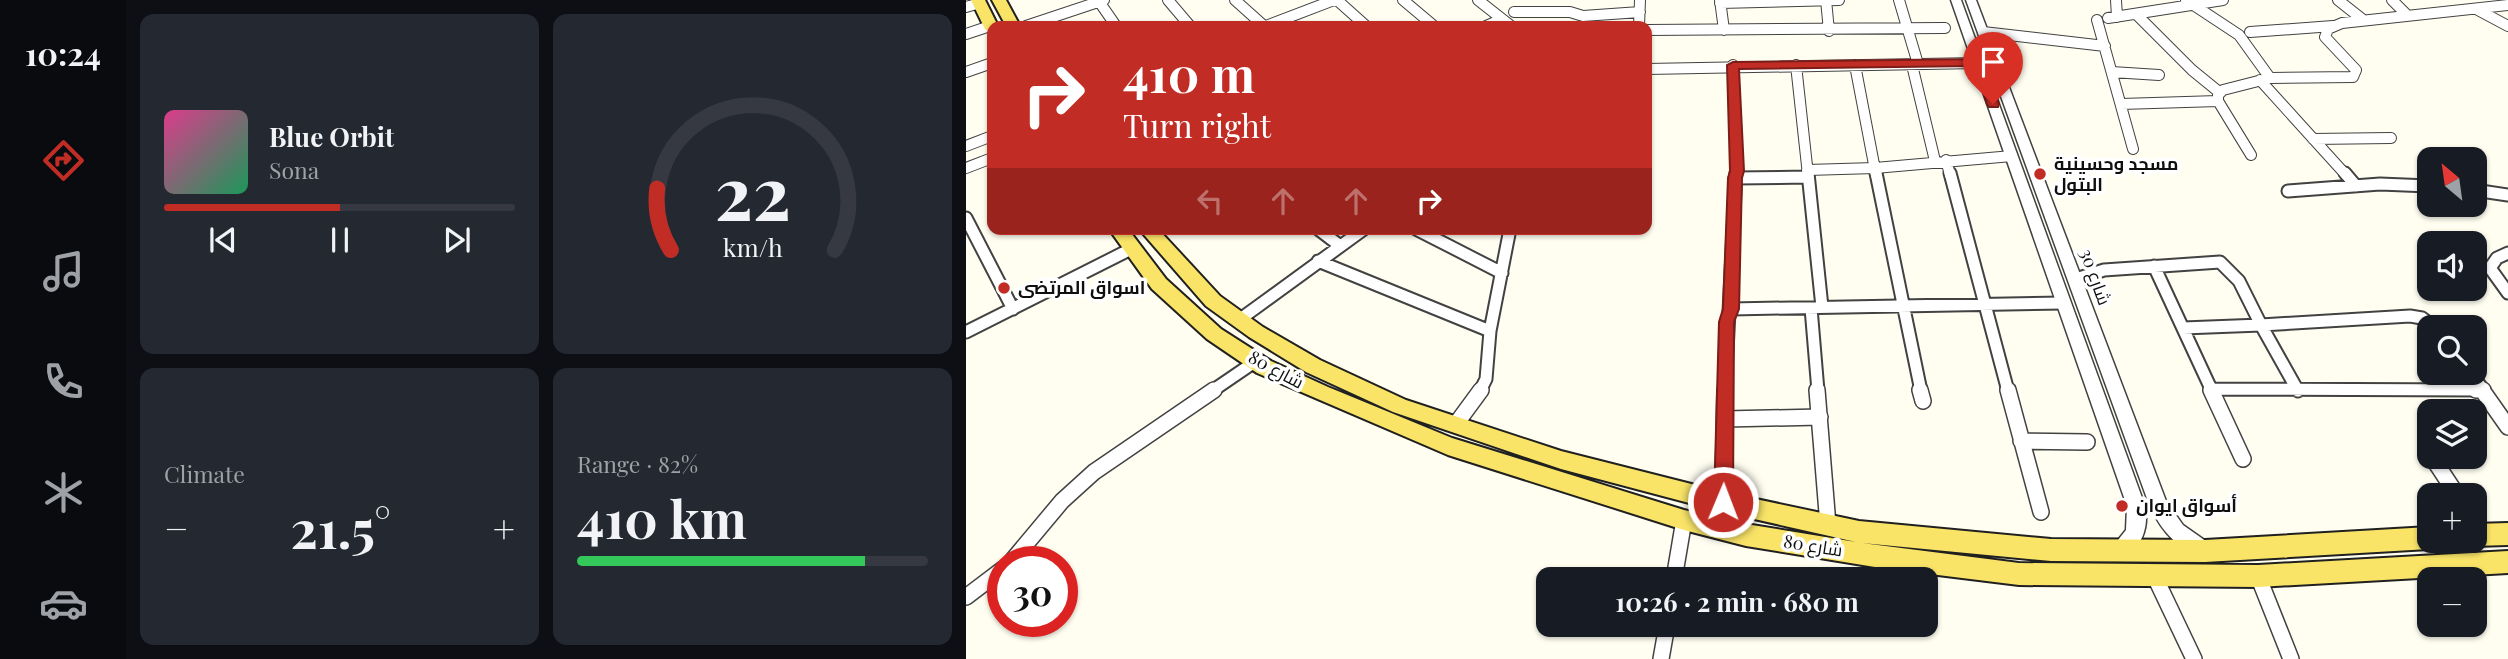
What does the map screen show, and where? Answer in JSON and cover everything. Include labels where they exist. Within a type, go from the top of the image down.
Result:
[{"type":"main road","points":[[999,0],[1010,21]]},
{"type":"main road","points":[[975,4],[987,21]]},
{"type":"main road","name":"شارع 80","points":[[1122,235],[1159,284],[1213,334],[1256,362],[1321,393],[1448,446],[1684,520],[1746,535],[1881,557],[2020,574],[2258,576],[2508,562]]},
{"type":"main road","name":"شارع 80","points":[[1153,235],[1213,301],[1313,366],[1400,406],[1561,460],[1723,502],[1859,532],[2038,549],[2205,551],[2417,539]]},
{"type":"main road","points":[[2487,532],[2508,534]]},
{"type":"street","points":[[1168,0],[1186,21]]},
{"type":"street","points":[[1235,0],[1259,21]]},
{"type":"street","points":[[1307,0],[1315,7]]},
{"type":"street","points":[[1280,21],[1336,0],[1359,21]]},
{"type":"street","points":[[1403,0],[1428,21]]},
{"type":"street","points":[[1478,0],[1503,21]]},
{"type":"street","points":[[1509,21],[1518,0]]},
{"type":"street","points":[[1570,12],[1573,0]]},
{"type":"street","points":[[1639,21],[1640,0]]},
{"type":"street","points":[[1827,0],[1829,31]]},
{"type":"street","points":[[1724,30],[1720,2],[1839,0]]},
{"type":"street","points":[[1899,0],[1909,29],[1915,65],[1940,160],[1984,305],[2041,512]]},
{"type":"street","points":[[1956,0],[2138,517],[2134,536],[2120,550]]},
{"type":"street","name":"شارع 30","points":[[1971,0],[2163,515],[2180,536],[2205,551]]},
{"type":"street","points":[[2116,0],[2108,18],[2105,46],[2133,149]]},
{"type":"street","points":[[2108,18],[2190,2],[2223,0]]},
{"type":"street","points":[[2338,0],[2362,19]]},
{"type":"street","points":[[2392,0],[2407,15]]},
{"type":"street","points":[[2460,0],[2468,8],[2491,15],[2508,26]]},
{"type":"street","points":[[1041,21],[1100,1],[1113,21]]},
{"type":"street","points":[[2190,2],[2239,35],[2265,79],[2313,139],[2356,186]]},
{"type":"street","points":[[2250,32],[2333,26],[2362,19],[2508,5]]},
{"type":"street","points":[[1514,12],[1570,12],[1583,16],[1640,12]]},
{"type":"street","points":[[2136,14],[2219,97],[2251,155]]},
{"type":"street","points":[[1582,21],[1583,16]]},
{"type":"street","points":[[2121,104],[2219,97],[2265,79],[2353,77],[2356,70],[2325,37],[2328,29],[2333,26]]},
{"type":"street","points":[[966,34],[987,28]]},
{"type":"street","points":[[1652,30],[1829,31],[1945,28]]},
{"type":"street","points":[[1983,32],[2105,46]]},
{"type":"street","points":[[1652,69],[1978,62]]},
{"type":"street","points":[[966,72],[987,65]]},
{"type":"street","points":[[1723,502],[1727,322],[1731,309],[1737,171],[1733,65]]},
{"type":"street","points":[[1796,65],[1817,308],[1819,417],[1828,525]]},
{"type":"street","points":[[1855,65],[1901,306],[1923,401]]},
{"type":"street","points":[[2112,72],[2159,75]]},
{"type":"street","points":[[1991,98],[2008,97]]},
{"type":"street","points":[[966,146],[987,138]]},
{"type":"street","points":[[2313,139],[2390,138]]},
{"type":"street","points":[[1735,178],[2011,156]]},
{"type":"street","points":[[966,168],[987,160]]},
{"type":"street","points":[[2288,191],[2356,186],[2417,186]]},
{"type":"street","points":[[2487,192],[2508,195]]},
{"type":"street","points":[[966,218],[1013,309]]},
{"type":"street","points":[[1326,235],[1339,245]]},
{"type":"street","points":[[1239,320],[1355,235]]},
{"type":"street","points":[[1427,235],[1502,274]]},
{"type":"street","points":[[1456,425],[1482,389],[1490,331],[1509,235]]},
{"type":"street","points":[[966,332],[1131,249]]},
{"type":"street","points":[[2508,253],[2497,258],[2490,268],[2508,293]]},
{"type":"street","points":[[1318,261],[1490,331]]},
{"type":"street","points":[[2076,279],[2104,270],[2225,263],[2247,293],[2261,325],[2298,391]]},
{"type":"street","points":[[2154,266],[2243,459]]},
{"type":"street","points":[[1731,309],[2063,303]]},
{"type":"street","points":[[2183,328],[2417,317]]},
{"type":"street","points":[[1024,546],[1062,501],[1094,472],[1256,362]]},
{"type":"street","points":[[2479,385],[2508,427]]},
{"type":"street","points":[[2211,389],[2298,391],[2431,387],[2483,390]]},
{"type":"street","points":[[1725,419],[1819,417]]},
{"type":"street","points":[[2021,441],[2087,442]]},
{"type":"street","points":[[2138,517],[2152,522],[2163,515]]},
{"type":"street","points":[[1676,567],[1684,520]]},
{"type":"street","points":[[2154,575],[2194,659]]},
{"type":"street","points":[[2258,576],[2291,659]]},
{"type":"street","points":[[966,597],[987,581]]},
{"type":"street","points":[[1661,659],[1665,637]]},
{"type":"place","name":"مسجد وحسينية البتول","points":[[2040,174]]},
{"type":"place","name":"اسواق المرتضى","points":[[1004,288]]},
{"type":"place","name":"أسواق ايوان","points":[[2122,506]]},
{"type":"route","points":[[1723,502],[1727,322],[1731,309],[1737,171],[1733,65],[1912,65],[1978,62],[1993,104]]}]
